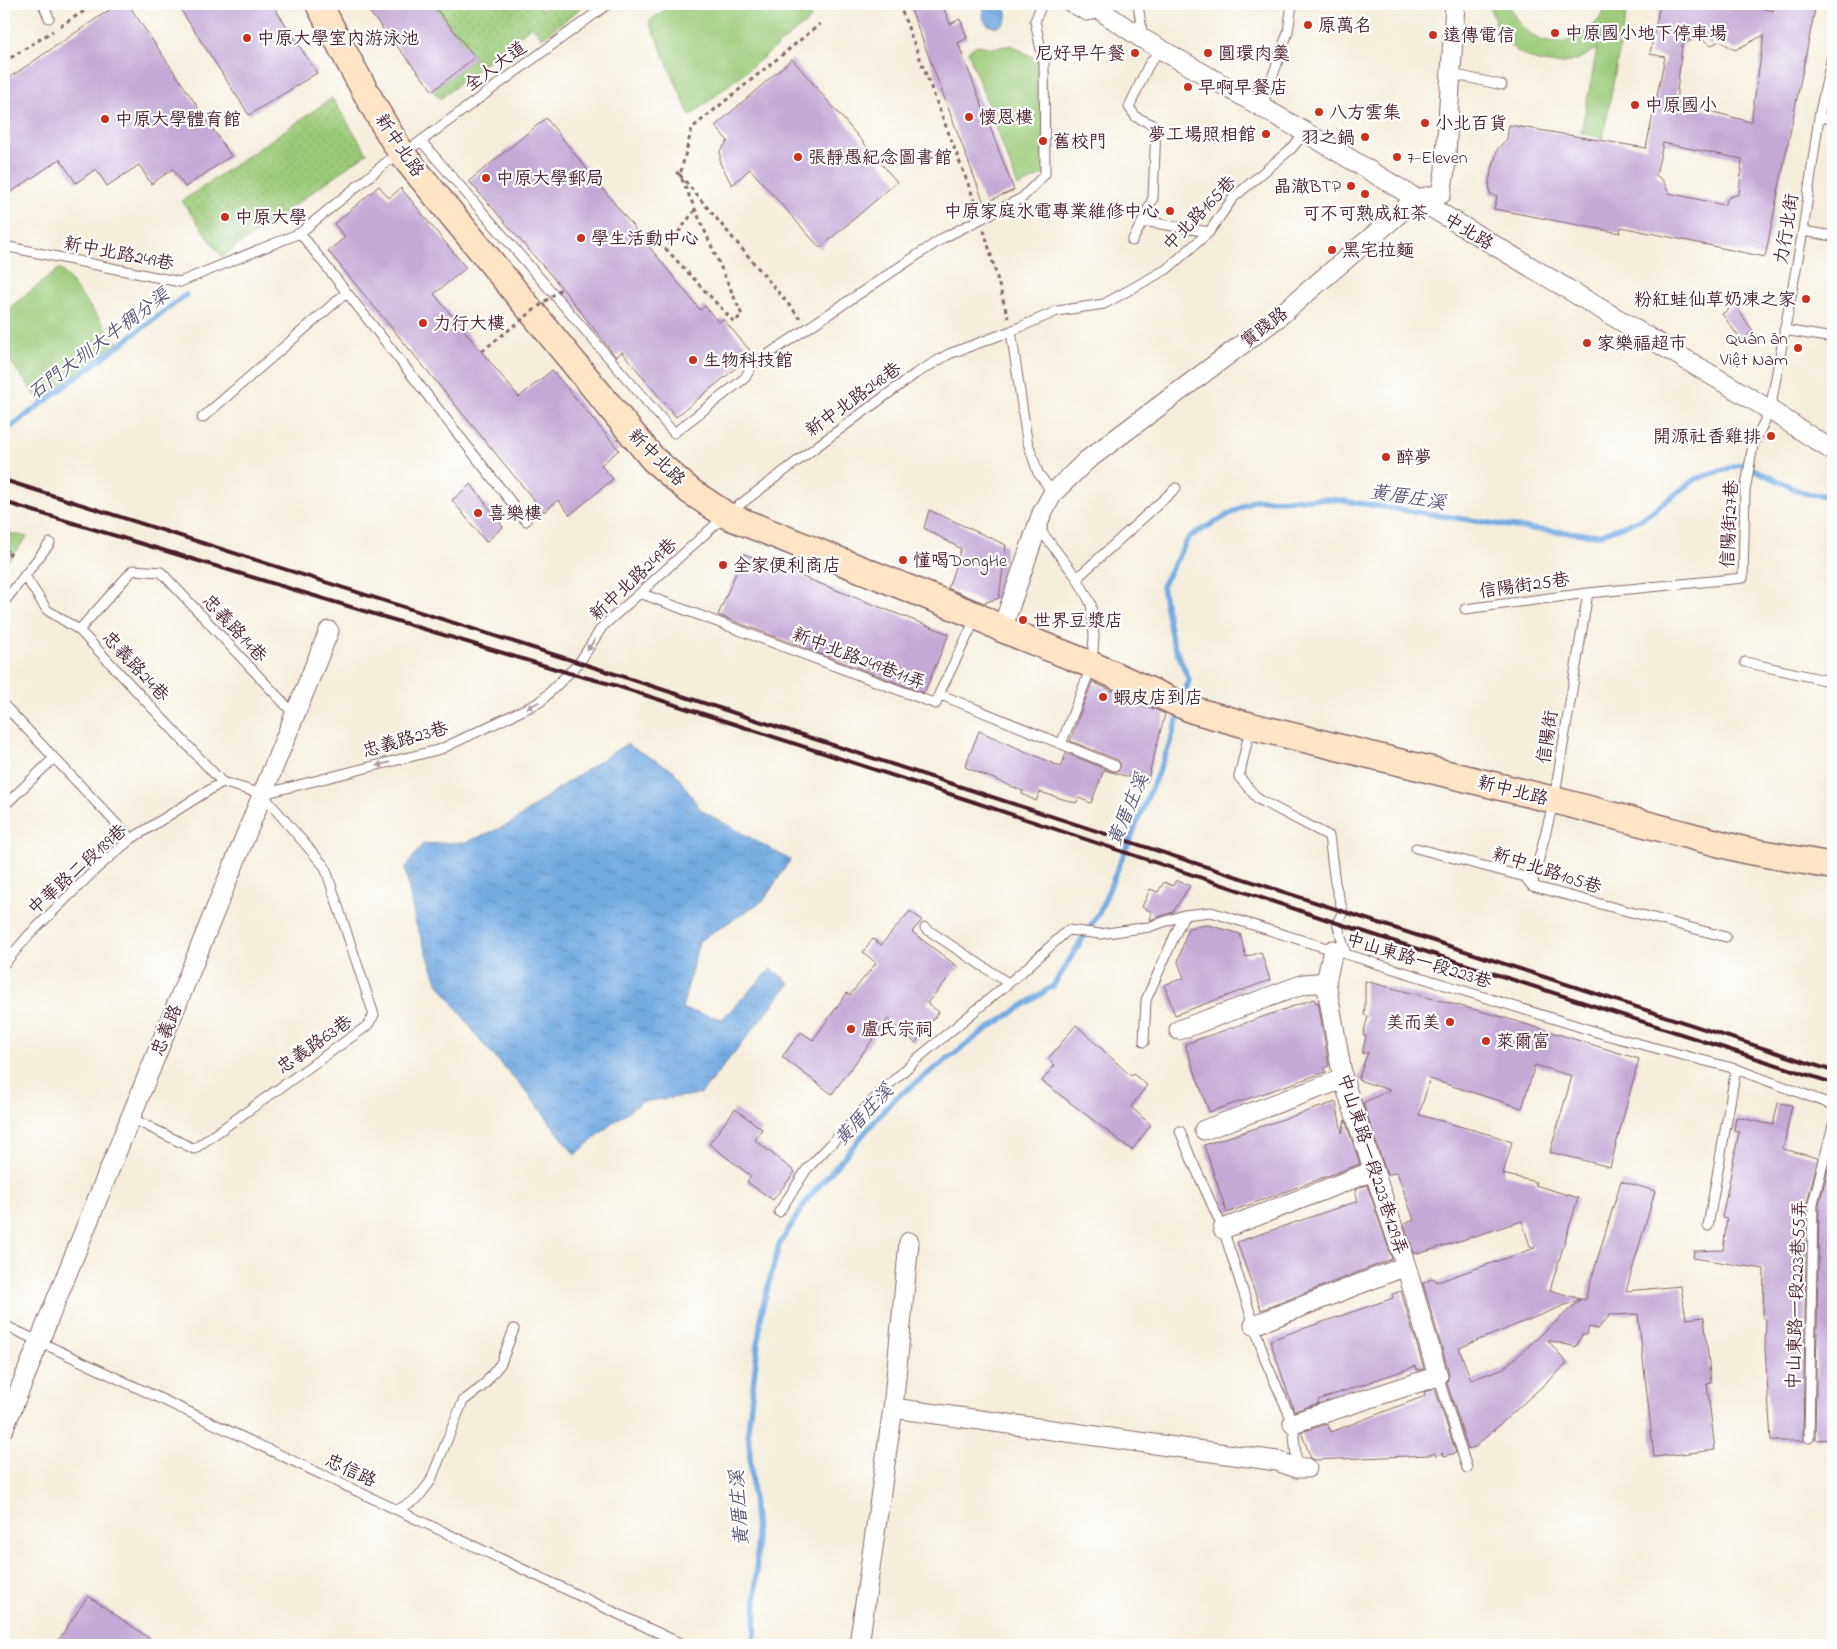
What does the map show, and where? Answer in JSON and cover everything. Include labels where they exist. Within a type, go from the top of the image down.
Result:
[{"type":"street","name":"新中北路","points":[[319,4],[341,49],[383,124],[412,148],[653,459],[690,491],[726,515],[977,616],[1002,629],[1092,665],[1193,710],[1554,800],[1744,850],[1833,866]]},
{"type":"street","name":"實踐路","points":[[1002,629],[1042,513],[1053,493],[1086,460],[1276,319],[1416,199],[1441,194],[1445,170],[1455,4]]},
{"type":"street","name":"中北路","points":[[1103,8],[1143,39],[1305,132],[1770,410],[1833,451]]},
{"type":"street","name":"忠義路","points":[[4,1428],[329,631]]},
{"type":"street","name":"中山東路一段223巷129弄","points":[[1339,952],[1326,982],[1343,1079],[1406,1266],[1438,1376]]},
{"type":"street","points":[[1179,1030],[1304,984],[1326,982]]},
{"type":"street","points":[[1204,1130],[1343,1079]]},
{"type":"street","points":[[1223,1229],[1373,1171]]},
{"type":"street","points":[[860,1645],[893,1408],[909,1242]]},
{"type":"street","points":[[1254,1325],[1406,1266]]},
{"type":"street","points":[[1293,1423],[1438,1376]]},
{"type":"street","points":[[893,1408],[1277,1461],[1302,1468]]},
{"type":"lane","points":[[43,4],[49,18]]},
{"type":"lane","name":"全人大道","points":[[412,148],[608,4]]},
{"type":"lane","points":[[412,148],[674,433],[745,378],[752,365],[943,238],[982,220],[1022,198],[1045,174],[1044,64],[1035,21],[1042,4]]},
{"type":"lane","points":[[1064,4],[1086,16],[1103,8]]},
{"type":"lane","points":[[1138,4],[1143,39]]},
{"type":"lane","points":[[1262,107],[1288,32],[1292,4]]},
{"type":"lane","points":[[1132,241],[1153,198],[1156,126],[1136,117],[1129,107],[1148,66],[1161,48]]},
{"type":"lane","name":"力行北街","points":[[1770,410],[1804,231],[1819,117],[1833,52]]},
{"type":"lane","points":[[1452,74],[1502,85]]},
{"type":"lane","points":[[1819,117],[1833,119]]},
{"type":"lane","name":"中北路165巷","points":[[1011,331],[1057,311],[1104,304],[1167,268],[1208,232],[1233,198],[1292,148],[1305,132]]},
{"type":"lane","name":"新中北路249巷","points":[[4,246],[180,282],[300,233],[388,161],[412,148]]},
{"type":"lane","points":[[1143,221],[1208,232]]},
{"type":"lane","points":[[1804,231],[1833,236]]},
{"type":"lane","points":[[300,233],[526,521]]},
{"type":"lane","points":[[202,418],[346,293]]},
{"type":"lane","points":[[1784,330],[1833,338]]},
{"type":"lane","points":[[1011,331],[1027,440],[1038,473],[1053,493]]},
{"type":"lane","name":"新中北路248巷","points":[[726,515],[915,374],[949,354],[1011,331]]},
{"type":"lane","name":"信陽街27巷","points":[[1588,593],[1743,578],[1745,491],[1753,445],[1770,410]]},
{"type":"lane","points":[[1077,578],[1176,488]]},
{"type":"lane","name":"新中北路249巷","points":[[569,673],[579,664],[602,627],[726,515]]},
{"type":"lane","points":[[1037,526],[1077,578],[1091,604],[1094,636],[1092,665],[1061,744]]},
{"type":"lane","points":[[4,602],[50,543]]},
{"type":"lane","name":"忠義路14巷","points":[[79,630],[133,570],[161,572],[295,715]]},
{"type":"lane","name":"忠義路24巷","points":[[25,576],[47,610],[79,630],[222,782]]},
{"type":"lane","name":"新中北路249巷11弄","points":[[640,593],[936,704],[939,694],[1115,766]]},
{"type":"lane","name":"信陽街25巷","points":[[1465,609],[1588,593]]},
{"type":"lane","name":"信陽街","points":[[1532,886],[1554,800],[1588,593]]},
{"type":"lane","points":[[939,694],[977,616]]},
{"type":"lane","points":[[1745,662],[1833,682]]},
{"type":"lane","name":"忠義路23巷","points":[[262,794],[441,749],[540,702],[569,673]]},
{"type":"lane","points":[[4,705],[131,839]]},
{"type":"lane","points":[[1251,726],[1239,777],[1258,798],[1329,836],[1335,883],[1343,912],[1337,924],[1339,952]]},
{"type":"lane","points":[[4,806],[54,758]]},
{"type":"lane","points":[[222,782],[262,794]]},
{"type":"lane","name":"中華路二段189巷","points":[[4,964],[28,936],[97,868],[131,839],[222,782]]},
{"type":"lane","name":"忠義路63巷","points":[[130,1118],[194,1149],[368,1026],[374,1015],[325,867],[262,794]]},
{"type":"lane","name":"新中北路105巷","points":[[1416,848],[1525,877],[1532,886],[1726,937]]},
{"type":"lane","name":"中山東路一段223巷","points":[[779,1212],[807,1170],[880,1093],[918,1058],[1068,930],[1100,934],[1149,927],[1184,915],[1211,912],[1606,1035],[1736,1069],[1833,1105]]},
{"type":"lane","points":[[1144,1042],[1146,1000],[1184,915]]},
{"type":"lane","points":[[925,928],[1008,983]]},
{"type":"lane","points":[[1708,1226],[1736,1069]]},
{"type":"lane","name":"中山東路一段223巷55弄","points":[[1809,1438],[1813,1204],[1833,1125]]},
{"type":"lane","points":[[1180,1131],[1223,1229],[1266,1362],[1293,1423],[1302,1468]]},
{"type":"lane","name":"忠信路","points":[[4,1325],[684,1645]]},
{"type":"lane","points":[[397,1510],[417,1499],[430,1482],[463,1401],[483,1386],[501,1363],[514,1329]]},
{"type":"lane","points":[[1438,1376],[1467,1468]]},
{"type":"path","points":[[899,4],[982,220],[1011,331]]},
{"type":"path","points":[[695,210],[666,249],[734,322],[742,314],[680,175],[692,128],[820,24]]},
{"type":"path","points":[[676,172],[808,328]]},
{"type":"path","points":[[482,351],[562,288]]},
{"type":"path","points":[[4,550],[11,552],[4,562]]},
{"type":"green space","points":[[432,4],[535,4],[541,10],[549,4],[586,4],[542,38],[532,26],[440,99],[433,91],[475,57]]},
{"type":"green space","points":[[673,4],[804,4],[811,19],[690,116],[649,21]]},
{"type":"green space","points":[[1489,4],[1509,4],[1522,26],[1531,34],[1540,40],[1562,42],[1574,38],[1593,26],[1599,19],[1606,4],[1628,4],[1603,138],[1581,133],[1597,49],[1569,62],[1551,63],[1534,60],[1518,52],[1505,40],[1497,27]]},
{"type":"green space","points":[[977,45],[994,48],[1012,45],[1044,64],[1045,174],[1018,187],[968,51]]},
{"type":"green space","points":[[332,98],[367,153],[222,257],[182,201]]},
{"type":"green space","points":[[60,268],[118,343],[41,402],[4,353],[4,312]]},
{"type":"green space","points":[[4,532],[27,537],[4,566]]},
{"type":"water","points":[[995,3],[1000,4],[1006,10],[1006,20],[1000,26],[995,27],[990,26],[984,20],[983,15],[984,10],[990,4]]},
{"type":"water","points":[[626,744],[673,770],[701,810],[790,860],[764,900],[699,941],[682,1009],[722,1019],[771,969],[790,983],[701,1094],[641,1102],[575,1155],[526,1091],[483,1044],[437,981],[415,921],[405,868],[423,844],[467,842],[510,824],[560,787]]},
{"type":"building","name":"中原大學體育館","points":[[118,4],[128,4],[231,156],[185,187],[173,169],[151,184],[139,165],[107,186],[96,169],[76,183],[60,159],[4,197],[4,81]]},
{"type":"building","name":"中原大學室內游泳池","points":[[177,4],[272,4],[317,73],[249,115]]},
{"type":"building","points":[[363,4],[432,4],[475,57],[433,91]]},
{"type":"building","name":"懷恩樓","points":[[909,4],[942,4],[950,24],[960,19],[967,38],[958,43],[1014,190],[984,203]]},
{"type":"building","points":[[1660,4],[1743,4],[1773,11],[1774,4],[1816,4],[1765,257],[1621,227],[1620,233],[1494,209],[1497,196],[1490,194],[1489,181],[1498,148],[1507,139],[1509,125],[1646,148],[1665,57],[1650,54]],"holes":[[[1764,35],[1751,122],[1676,102],[1682,45],[1697,36],[1711,45],[1720,41],[1735,50]],[[1663,143],[1742,159],[1739,194],[1729,197],[1724,205],[1669,193],[1663,181],[1656,175]]]},
{"type":"building","name":"張靜愚紀念圖書館","points":[[792,59],[897,182],[820,248],[750,169],[732,185],[720,163],[720,151],[728,141],[715,126]]},
{"type":"building","name":"學生活動中心","points":[[546,118],[700,310],[705,306],[718,322],[723,319],[753,354],[676,417],[622,352],[616,357],[562,288],[469,181]]},
{"type":"building","name":"力行大樓","points":[[379,186],[389,198],[401,188],[466,268],[434,294],[519,397],[552,370],[619,450],[601,465],[613,479],[570,515],[558,500],[544,512],[328,251],[345,237],[334,224]]},
{"type":"building","points":[[1735,305],[1753,331],[1741,340],[1722,314]]},
{"type":"building","name":"喜樂樓","points":[[471,484],[503,527],[486,542],[452,500]]},
{"type":"building","points":[[929,510],[1006,545],[999,598],[984,603],[948,588],[961,549],[924,528]]},
{"type":"building","points":[[744,554],[949,634],[924,693],[718,615]]},
{"type":"building","points":[[1092,682],[1165,714],[1147,782],[1104,770],[1091,803],[1079,798],[1076,803],[1040,792],[1036,801],[1022,794],[1023,791],[965,767],[979,731],[1061,767],[1066,753],[1113,772],[1118,771],[1121,766],[1118,760],[1070,741]]},
{"type":"building","points":[[1176,880],[1190,886],[1173,912],[1150,920],[1152,912],[1142,907],[1150,889],[1158,892],[1164,882],[1173,886]]},
{"type":"building","points":[[910,911],[922,920],[912,932],[958,967],[927,1003],[939,1012],[915,1043],[888,1019],[832,1094],[782,1057],[801,1032],[813,1040],[847,993],[850,995],[876,963],[863,952],[873,939],[881,945]]},
{"type":"building","points":[[1208,925],[1240,934],[1246,957],[1261,952],[1270,980],[1175,1015],[1164,985],[1184,978],[1178,962],[1188,928]]},
{"type":"building","points":[[1365,981],[1499,1016],[1639,1059],[1610,1167],[1550,1152],[1572,1076],[1535,1065],[1522,1108],[1430,1079],[1419,1115],[1512,1142],[1503,1174],[1536,1182],[1535,1185],[1578,1198],[1550,1290],[1580,1299],[1459,1348],[1471,1380],[1504,1368],[1581,1299],[1585,1300],[1621,1181],[1655,1191],[1626,1291],[1681,1286],[1686,1319],[1704,1317],[1711,1383],[1707,1384],[1715,1450],[1654,1457],[1638,1314],[1610,1315],[1598,1329],[1589,1327],[1587,1335],[1582,1335],[1576,1347],[1548,1340],[1567,1364],[1475,1447],[1468,1449],[1447,1383],[1449,1373],[1423,1283],[1434,1278],[1437,1282],[1535,1248],[1530,1246],[1522,1221],[1414,1254],[1404,1224],[1414,1220],[1397,1172],[1387,1175],[1363,1103],[1390,1090],[1358,1080],[1368,1052],[1362,1054],[1366,1036],[1363,1035],[1368,1016],[1364,1015]]},
{"type":"building","points":[[1314,999],[1316,1003],[1318,1002],[1329,1066],[1324,1068],[1326,1072],[1209,1112],[1185,1044]]},
{"type":"building","points":[[1076,1025],[1131,1076],[1133,1074],[1147,1085],[1131,1107],[1151,1125],[1132,1150],[1042,1081],[1055,1065],[1048,1059]]},
{"type":"building","points":[[1336,1102],[1342,1133],[1345,1120],[1360,1164],[1227,1213],[1204,1145]]},
{"type":"building","points":[[1778,1103],[1792,1105],[1783,1149],[1818,1158],[1807,1203],[1803,1440],[1799,1441],[1771,1441],[1765,1347],[1766,1319],[1763,1318],[1764,1269],[1693,1258],[1694,1251],[1723,1250],[1727,1219],[1722,1218],[1739,1132],[1734,1131],[1736,1117],[1773,1125]]},
{"type":"building","points":[[735,1109],[762,1129],[755,1140],[795,1172],[773,1200],[747,1182],[751,1176],[709,1144]]},
{"type":"building","points":[[1830,1161],[1833,1162],[1833,1439],[1815,1440],[1819,1204]]},
{"type":"building","points":[[1367,1185],[1392,1259],[1261,1310],[1237,1242],[1358,1201],[1355,1190]]},
{"type":"building","points":[[1401,1291],[1424,1369],[1417,1370],[1416,1366],[1318,1400],[1319,1403],[1294,1411],[1270,1340],[1393,1298],[1392,1294]]},
{"type":"building","points":[[1435,1389],[1456,1453],[1444,1456],[1443,1453],[1436,1456],[1435,1453],[1430,1455],[1315,1460],[1311,1458],[1301,1432],[1327,1424],[1331,1432],[1425,1396],[1424,1392]]},
{"type":"building","points":[[88,1596],[159,1645],[55,1645]]},
{"type":"waterway","name":"石門大圳大牛稠分渠","points":[[4,432],[186,295]]},
{"type":"waterway","name":"黃厝庄溪","points":[[1183,699],[1189,680],[1172,640],[1162,586],[1189,537],[1254,500],[1331,499],[1529,529],[1599,535],[1643,518],[1696,479],[1742,464],[1804,493],[1833,497]]},
{"type":"waterway","name":"黃厝庄溪","points":[[753,1645],[755,1636],[757,1549],[748,1429],[762,1309],[779,1245],[807,1200],[892,1101],[980,1034],[1053,986],[1100,911],[1169,746],[1180,711]]},
{"type":"railway","points":[[4,480],[618,675],[1833,1071]]},
{"type":"railway","points":[[4,502],[614,685],[1337,923],[1833,1083]]},
{"type":"place","name":"原萬名","points":[[1308,25]]},
{"type":"place","name":"中原國小地下停車場","points":[[1555,33]]},
{"type":"place","name":"遠傳電信","points":[[1433,35]]},
{"type":"place","name":"中原大學室內游泳池","points":[[247,38]]},
{"type":"place","name":"尼好早午餐","points":[[1135,53]]},
{"type":"place","name":"圓環肉羹","points":[[1208,53]]},
{"type":"place","name":"早啊早餐店","points":[[1188,87]]},
{"type":"place","name":"中原國小","points":[[1635,105]]},
{"type":"place","name":"八方雲集","points":[[1319,112]]},
{"type":"place","name":"懷恩樓","points":[[969,117]]},
{"type":"place","name":"中原大學體育館","points":[[105,119]]},
{"type":"place","name":"小北百貨","points":[[1425,123]]},
{"type":"place","name":"夢工場照相館","points":[[1266,134]]},
{"type":"place","name":"羽之鍋","points":[[1365,137]]},
{"type":"place","name":"舊校門","points":[[1043,141]]},
{"type":"place","name":"張靜愚紀念圖書館","points":[[798,157]]},
{"type":"place","name":"7-Eleven","points":[[1397,157]]},
{"type":"place","name":"中原大學郵局","points":[[486,178]]},
{"type":"place","name":"晶澈BTP","points":[[1351,186]]},
{"type":"place","name":"可不可熟成紅茶","points":[[1365,194]]},
{"type":"place","name":"中原家庭水電專業維修中心","points":[[1170,211]]},
{"type":"place","name":"中原大學","points":[[225,217]]},
{"type":"place","name":"學生活動中心","points":[[581,238]]},
{"type":"place","name":"黑宅拉麵","points":[[1332,250]]},
{"type":"place","name":"粉紅蛙仙草奶凍之家","points":[[1806,299]]},
{"type":"place","name":"力行大樓","points":[[423,323]]},
{"type":"place","name":"家樂福超市","points":[[1587,343]]},
{"type":"place","name":"Quán ăn Việt Nam","points":[[1798,348]]},
{"type":"place","name":"生物科技館","points":[[693,360]]},
{"type":"place","name":"開源社香雞排","points":[[1771,436]]},
{"type":"place","name":"醉夢","points":[[1386,457]]},
{"type":"place","name":"喜樂樓","points":[[478,513]]},
{"type":"place","name":"懂喝DongHe","points":[[903,560]]},
{"type":"place","name":"全家便利商店","points":[[723,565]]},
{"type":"place","name":"世界豆漿店","points":[[1023,620]]},
{"type":"place","name":"蝦皮店到店","points":[[1103,697]]},
{"type":"place","name":"美而美","points":[[1450,1022]]},
{"type":"place","name":"盧氏宗祠","points":[[851,1029]]},
{"type":"place","name":"萊爾富","points":[[1486,1041]]}]
